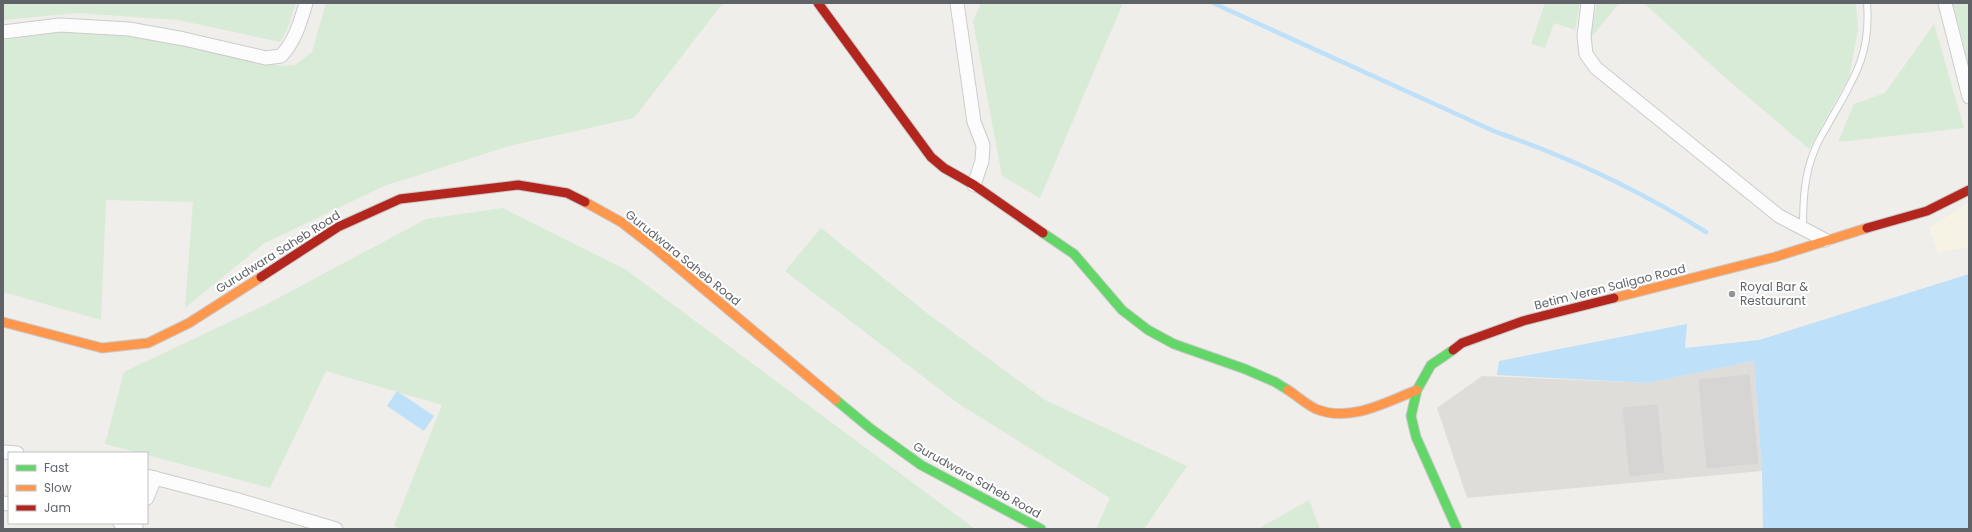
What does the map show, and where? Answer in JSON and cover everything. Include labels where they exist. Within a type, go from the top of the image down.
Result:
[{"type":"street","points":[[3,32],[60,25],[128,30],[184,39],[266,58],[281,56],[289,47],[296,33],[306,3]]},
{"type":"street","points":[[818,3],[931,157],[944,168],[974,184],[1074,254],[1122,310],[1148,330],[1174,344],[1245,369],[1275,382],[1316,409],[1338,415],[1360,412],[1417,390]]},
{"type":"street","points":[[957,3],[974,122],[983,145],[982,161],[974,184]]},
{"type":"street","points":[[1588,3],[1584,36],[1586,54],[1596,68],[1779,216],[1803,230],[1825,240]]},
{"type":"street","points":[[1945,3],[1969,98]]},
{"type":"street","name":"Gurudwara Saheb Road","points":[[3,322],[102,348],[148,343],[189,323],[338,227],[400,199],[518,185],[567,193],[621,222],[656,249],[871,429],[921,465],[1041,529]]},
{"type":"street","name":"Betim Veren Saligao Road","points":[[1456,529],[1416,437],[1411,416],[1417,390],[1431,365],[1462,344],[1523,321],[1775,257],[1825,240],[1927,211],[1969,190]]},
{"type":"street","points":[[148,493],[151,477],[235,499],[336,529]]},
{"type":"street","points":[[125,524],[136,526]]},
{"type":"lane","points":[[1803,230],[1804,193],[1807,172],[1816,147],[1852,83],[1865,53],[1869,31],[1867,3]]},
{"type":"shaded area","points":[[1969,202],[1969,247],[1938,253],[1929,228]]},
{"type":"shaded area","points":[[1754,361],[1762,471],[1467,498],[1437,408],[1482,376],[1648,383]]},
{"type":"green space","points":[[3,3],[296,3],[287,30],[280,42],[178,20],[77,13],[3,20]]},
{"type":"green space","points":[[326,3],[723,3],[634,118],[509,146],[384,186],[263,244],[185,308],[193,202],[106,200],[101,320],[3,292],[3,40],[61,32],[135,36],[281,66],[295,65],[312,52]]},
{"type":"green space","points":[[981,3],[1123,3],[1040,198],[1002,176],[973,21]]},
{"type":"green space","points":[[1545,3],[1580,3],[1575,30],[1554,23],[1545,48],[1531,44]]},
{"type":"green space","points":[[1597,3],[1619,3],[1590,39]]},
{"type":"green space","points":[[1644,3],[1856,3],[1858,30],[1849,77],[1809,149],[1721,74]]},
{"type":"green space","points":[[1953,3],[1969,3],[1969,67]]},
{"type":"green space","points":[[1934,24],[1964,128],[1838,142],[1854,104],[1885,93]]},
{"type":"green space","points":[[503,208],[625,269],[975,529],[400,529],[394,526],[442,405],[326,371],[270,488],[148,455],[148,452],[135,452],[105,444],[124,372],[269,303],[426,219]]},
{"type":"green space","points":[[821,228],[932,317],[1045,400],[1187,466],[1144,529],[1096,529],[1110,498],[959,404],[785,271]]},
{"type":"green space","points":[[1309,500],[1320,529],[1258,529]]},
{"type":"water","points":[[1969,274],[1969,529],[1763,529],[1762,471],[1754,361],[1648,383],[1497,375],[1499,361],[1687,324],[1685,348],[1759,340]]},
{"type":"water","points":[[397,391],[434,416],[424,431],[387,406]]},
{"type":"building","points":[[1750,374],[1759,464],[1706,469],[1698,379]]},
{"type":"building","points":[[1658,404],[1665,473],[1629,477],[1622,407]]},
{"type":"waterway","points":[[1213,3],[1496,132],[1550,152],[1604,176],[1656,203],[1706,232]]},
{"type":"traffic: fast","points":[[1043,233],[1074,254],[1122,310],[1148,330],[1174,344],[1245,369],[1275,382],[1288,390]]},
{"type":"traffic: fast","points":[[1453,350],[1431,365],[1417,390],[1411,416],[1416,437],[1457,529]]},
{"type":"traffic: fast","points":[[836,400],[871,429],[921,465],[1041,529]]},
{"type":"traffic: slow","points":[[585,202],[621,222],[656,249],[836,400]]},
{"type":"traffic: slow","points":[[1614,298],[1775,257],[1867,228]]},
{"type":"traffic: slow","points":[[3,322],[102,348],[148,343],[189,323],[261,277]]},
{"type":"traffic: slow","points":[[1288,390],[1316,409],[1329,413],[1342,414],[1368,409],[1417,390]]},
{"type":"traffic: jam","points":[[818,3],[931,157],[944,168],[974,185],[1043,233]]},
{"type":"traffic: jam","points":[[261,277],[338,227],[400,199],[518,185],[567,193],[585,202]]},
{"type":"traffic: jam","points":[[1867,228],[1927,211],[1969,190]]},
{"type":"traffic: jam","points":[[1453,350],[1462,343],[1523,321],[1614,298]]},
{"type":"place","name":"Royal Bar & Restaurant","points":[[1732,294]]}]
